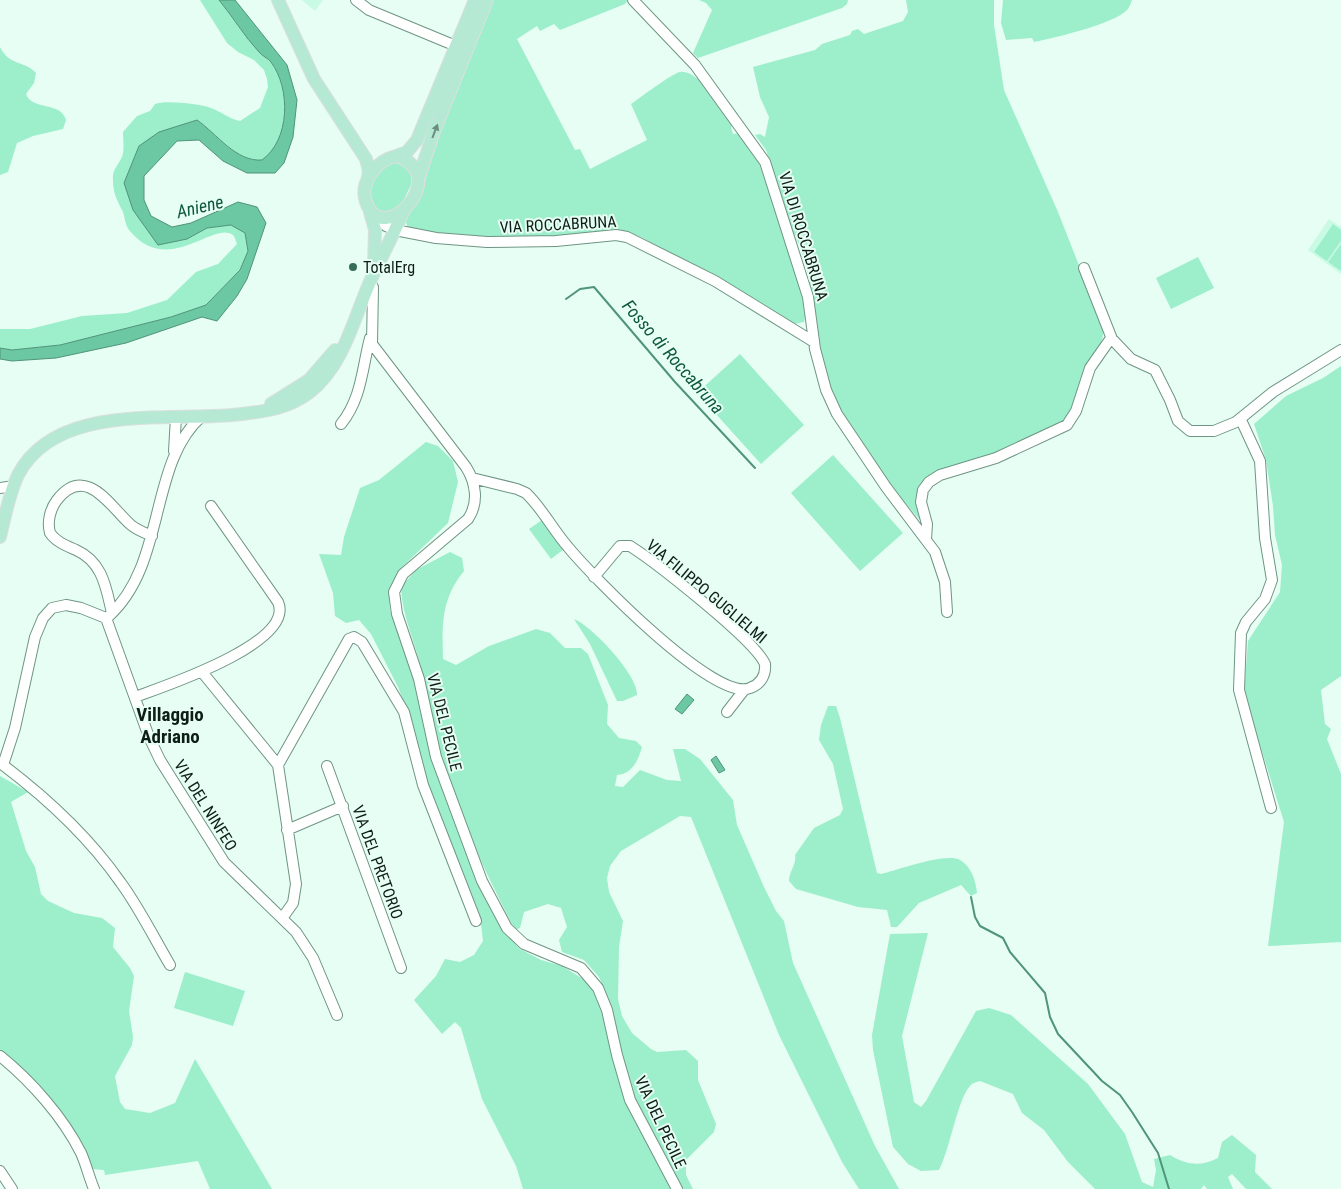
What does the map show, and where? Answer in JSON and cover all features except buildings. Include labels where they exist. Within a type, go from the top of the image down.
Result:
[{"type":"main road","points":[[278,0],[288,27],[314,79],[367,161],[369,170],[364,197],[375,215],[371,280]]},
{"type":"main road","points":[[367,182],[379,163],[410,150],[417,140],[475,0]]},
{"type":"main road","points":[[0,536],[14,486],[21,470],[34,454],[52,440],[70,432],[111,421],[272,411],[285,406],[314,388],[335,364],[371,280],[403,212],[413,196],[433,134],[488,0]]},
{"type":"main road","points":[[351,134],[372,152],[411,163],[418,170],[419,177]]},
{"type":"main road","points":[[375,215],[389,219],[403,212]]},
{"type":"street","points":[[356,0],[369,10],[456,46]]},
{"type":"street","name":"VIA DI ROCCABRUNA","points":[[633,0],[698,68],[765,162],[808,297],[814,342],[824,386],[837,414],[886,487],[926,539],[937,557],[943,571],[947,612]]},
{"type":"street","points":[[375,215],[386,226],[395,230]]},
{"type":"street","name":"VIA ROCCABRUNA","points":[[395,230],[436,238],[486,242],[556,241],[611,235],[624,236],[712,279],[814,342]]},
{"type":"street","points":[[1084,268],[1111,338],[1127,356],[1155,370],[1178,421],[1184,428],[1199,432],[1210,432],[1241,420],[1273,392],[1341,350]]},
{"type":"street","points":[[340,424],[352,408],[358,395],[371,332],[374,298],[371,280]]},
{"type":"street","points":[[371,332],[372,344],[378,355],[472,478],[515,488],[526,493],[564,543],[594,576],[642,622],[695,666],[725,685],[744,690],[727,712]]},
{"type":"street","points":[[926,539],[928,524],[921,502],[923,490],[929,482],[940,474],[996,458],[1067,425],[1076,411],[1090,368],[1111,338]]},
{"type":"street","points":[[174,453],[187,431],[202,416]]},
{"type":"street","points":[[170,965],[125,888],[105,862],[52,803],[2,765],[15,728],[35,637],[45,615],[54,607],[66,605],[109,615],[129,589],[152,536],[174,453],[176,417]]},
{"type":"street","points":[[1241,420],[1261,464],[1265,538],[1272,580],[1265,599],[1246,622],[1241,634],[1238,690],[1271,808]]},
{"type":"street","name":"VIA DEL PECILE","points":[[472,478],[476,497],[470,516],[403,574],[394,592],[397,614],[420,679],[436,757],[482,881],[509,931],[528,946],[578,966],[589,975],[598,988],[607,1010],[630,1100],[677,1189]]},
{"type":"street","points":[[0,488],[14,486]]},
{"type":"street","name":"VIA DEL NINFEO","points":[[152,536],[134,527],[107,498],[90,488],[79,487],[70,489],[60,496],[53,505],[49,527],[51,535],[61,543],[87,556],[97,566],[103,580],[109,615],[135,698],[155,751],[216,851],[238,878],[283,917],[309,952],[337,1015]]},
{"type":"street","points":[[135,698],[226,661],[250,646],[272,626],[280,610],[277,600],[211,506]]},
{"type":"street","name":"VIA FILIPPO GUGLIELMI","points":[[594,576],[621,545],[627,545],[639,552],[707,606],[761,657],[765,666],[763,676],[755,686],[744,690]]},
{"type":"street","points":[[278,765],[349,639],[354,637],[362,642],[404,712],[423,785],[476,921]]},
{"type":"street","points":[[202,672],[278,765],[287,830],[296,870],[296,890],[293,903],[283,917]]},
{"type":"street","name":"VIA DEL PRETORIO","points":[[327,766],[401,968]]},
{"type":"street","points":[[287,830],[343,806]]},
{"type":"street","points":[[0,1056],[33,1089],[70,1135],[82,1155],[94,1189]]},
{"type":"street","points":[[0,1171],[12,1189]]},
{"type":"shaded area","points":[[200,0],[219,0],[243,33],[260,53],[271,62],[278,73],[282,86],[284,114],[278,140],[262,160],[243,156],[227,146],[197,120],[159,134],[148,140],[140,148],[136,158],[133,210],[187,239],[207,228],[231,225],[245,233],[248,251],[240,270],[206,305],[171,317],[60,345],[12,350],[0,348],[0,329],[30,329],[82,316],[127,313],[167,300],[196,272],[218,264],[237,244],[234,236],[226,233],[215,234],[175,249],[160,249],[144,244],[129,230],[114,189],[113,174],[123,153],[123,132],[137,116],[150,111],[155,104],[174,102],[199,105],[211,108],[240,121],[260,108],[268,87],[264,70],[254,60],[238,52],[227,43]]},
{"type":"shaded area","points":[[219,0],[235,0],[287,65],[297,100],[293,137],[284,163],[275,173],[247,173],[223,161],[199,140],[177,141],[144,176],[144,200],[151,216],[172,227],[191,223],[238,202],[257,207],[266,223],[247,279],[237,296],[217,321],[202,317],[126,343],[56,358],[12,361],[0,359],[0,348],[12,350],[60,345],[171,317],[206,305],[240,270],[248,251],[245,233],[231,225],[207,228],[187,239],[158,245],[133,210],[124,183],[139,146],[159,132],[197,120],[227,146],[244,157],[262,160],[278,140],[284,114],[284,100],[278,73],[271,62],[254,46]]},
{"type":"shaded area","points":[[302,0],[323,0],[315,11]]},
{"type":"shaded area","points":[[493,0],[628,0],[625,4],[560,30],[554,24],[540,31],[537,26],[517,39],[575,150],[580,149],[590,169],[647,140],[631,104],[663,81],[680,72],[695,77],[711,92],[735,125],[731,127],[733,134],[741,133],[756,155],[798,274],[807,309],[804,322],[794,324],[641,237],[617,229],[560,236],[461,238],[408,228],[405,220],[423,190],[434,145]]},
{"type":"shaded area","points":[[699,0],[848,0],[847,4],[842,8],[698,58],[693,53],[712,10],[706,3]]},
{"type":"shaded area","points":[[906,0],[994,0],[994,25],[1004,90],[1058,212],[1104,329],[1102,340],[1079,384],[1074,404],[1063,423],[995,454],[927,479],[923,524],[875,466],[835,401],[828,386],[803,255],[790,224],[766,150],[755,135],[760,134],[765,137],[769,117],[760,97],[753,67],[815,50],[822,44],[850,35],[852,31],[858,29],[864,34],[903,21],[908,12]]},
{"type":"shaded area","points":[[1003,0],[1132,0],[1127,10],[1110,20],[1083,30],[1034,42],[1032,38],[1006,40],[1001,23]]},
{"type":"shaded area","points":[[0,47],[8,57],[36,73],[34,83],[26,94],[29,99],[34,103],[58,110],[66,120],[63,129],[33,136],[17,143],[8,172],[0,175]]},
{"type":"shaded area","points":[[395,161],[412,172],[411,185],[400,208],[379,213],[369,195],[369,189],[377,174]]},
{"type":"shaded area","points":[[1329,219],[1341,227],[1341,274],[1308,250]]},
{"type":"shaded area","points":[[1333,224],[1341,230],[1341,241],[1327,261],[1314,252]]},
{"type":"shaded area","points":[[1341,244],[1341,271],[1328,262]]},
{"type":"shaded area","points":[[1198,257],[1214,288],[1171,309],[1156,278]]},
{"type":"shaded area","points":[[740,354],[804,425],[761,464],[697,393]]},
{"type":"shaded area","points":[[1341,366],[1341,676],[1321,690],[1325,724],[1331,729],[1327,739],[1341,774],[1341,942],[1268,946],[1284,822],[1244,694],[1248,641],[1280,592],[1282,565],[1275,535],[1266,460],[1254,424],[1286,396],[1323,378]]},
{"type":"shaded area","points":[[426,442],[438,446],[453,461],[458,482],[448,523],[399,570],[389,594],[390,610],[416,682],[426,722],[430,754],[487,901],[505,933],[520,949],[541,960],[562,966],[583,979],[601,999],[612,1056],[625,1101],[671,1189],[523,1189],[516,1166],[482,1099],[461,1028],[455,1022],[442,1034],[414,1000],[436,976],[445,959],[460,962],[474,955],[483,941],[480,915],[422,767],[413,726],[398,687],[371,634],[359,620],[346,623],[335,616],[333,593],[319,554],[341,555],[344,537],[360,488],[379,480]]},
{"type":"shaded area","points":[[833,455],[903,533],[860,571],[791,493]]},
{"type":"shaded area","points":[[542,520],[564,549],[551,559],[529,529]]},
{"type":"shaded area","points":[[450,552],[462,558],[464,571],[456,581],[447,602],[443,624],[443,659],[456,665],[489,646],[536,629],[550,633],[565,648],[581,648],[588,654],[608,705],[607,724],[619,738],[636,741],[642,747],[634,766],[627,772],[617,775],[615,786],[623,787],[640,770],[667,780],[681,781],[673,749],[685,749],[700,759],[733,800],[737,825],[764,887],[776,911],[784,921],[793,963],[875,1146],[899,1189],[859,1189],[842,1162],[779,1035],[691,817],[680,816],[621,851],[610,866],[607,878],[609,892],[623,921],[619,947],[618,999],[622,1016],[632,1033],[651,1049],[657,1052],[686,1050],[698,1061],[698,1080],[716,1124],[714,1132],[686,1160],[686,1175],[693,1189],[681,1189],[629,1088],[610,1003],[599,977],[584,960],[562,952],[559,940],[567,927],[561,908],[548,904],[524,912],[520,928],[515,930],[480,859],[445,771],[422,671],[406,619],[401,587],[416,570]]},
{"type":"shaded area","points":[[574,619],[592,631],[623,664],[636,687],[637,695],[623,701],[617,701],[590,644]]},
{"type":"shaded area","points":[[687,694],[694,700],[682,714],[675,709]]},
{"type":"shaded area","points":[[828,706],[836,706],[840,718],[877,873],[881,874],[922,862],[953,858],[960,860],[970,870],[977,893],[971,896],[961,885],[919,903],[897,927],[891,927],[887,910],[858,907],[796,889],[789,881],[795,855],[814,828],[840,815],[843,809],[833,764],[819,740],[821,725]]},
{"type":"shaded area","points":[[716,756],[725,770],[719,773],[711,760]]},
{"type":"shaded area","points":[[0,776],[28,792],[11,802],[26,851],[35,867],[41,894],[48,901],[74,913],[102,918],[115,928],[113,947],[134,976],[129,1011],[133,1037],[132,1045],[115,1076],[120,1102],[125,1109],[150,1113],[175,1103],[195,1059],[272,1189],[210,1189],[198,1161],[105,1175],[104,1170],[92,1169],[14,1063],[0,1051]]},
{"type":"shaded area","points":[[928,933],[902,1036],[914,1102],[921,1107],[926,1101],[976,1011],[989,1008],[1011,1015],[1088,1084],[1125,1134],[1142,1182],[1153,1187],[1156,1170],[1154,1159],[1170,1155],[1188,1163],[1206,1163],[1218,1158],[1222,1142],[1232,1135],[1256,1155],[1255,1172],[1272,1189],[1246,1189],[1232,1174],[1228,1177],[1233,1189],[1207,1189],[1204,1185],[1201,1189],[1095,1189],[1068,1162],[1044,1130],[1022,1113],[1013,1094],[980,1081],[972,1084],[966,1092],[939,1170],[921,1171],[908,1164],[893,1147],[873,1050],[872,1035],[890,934]]},
{"type":"shaded area","points":[[185,972],[245,991],[233,1026],[174,1008]]},
{"type":"waterway","name":"Fosso di Roccabruna","points":[[566,299],[580,289],[594,287],[675,382],[755,468]]},
{"type":"waterway","name":"Fosso di Roccabruna","points":[[971,897],[975,917],[980,926],[1003,938],[1010,952],[1045,993],[1050,1017],[1058,1034],[1102,1081],[1120,1095],[1132,1112],[1158,1153],[1169,1189]]},
{"type":"place","name":"TotalErg","points":[[353,267]]},
{"type":"district","name":"Villaggio Adriano","points":[[170,725]]},
{"type":"water label","name":"Aniene","points":[[200,207]]}]
